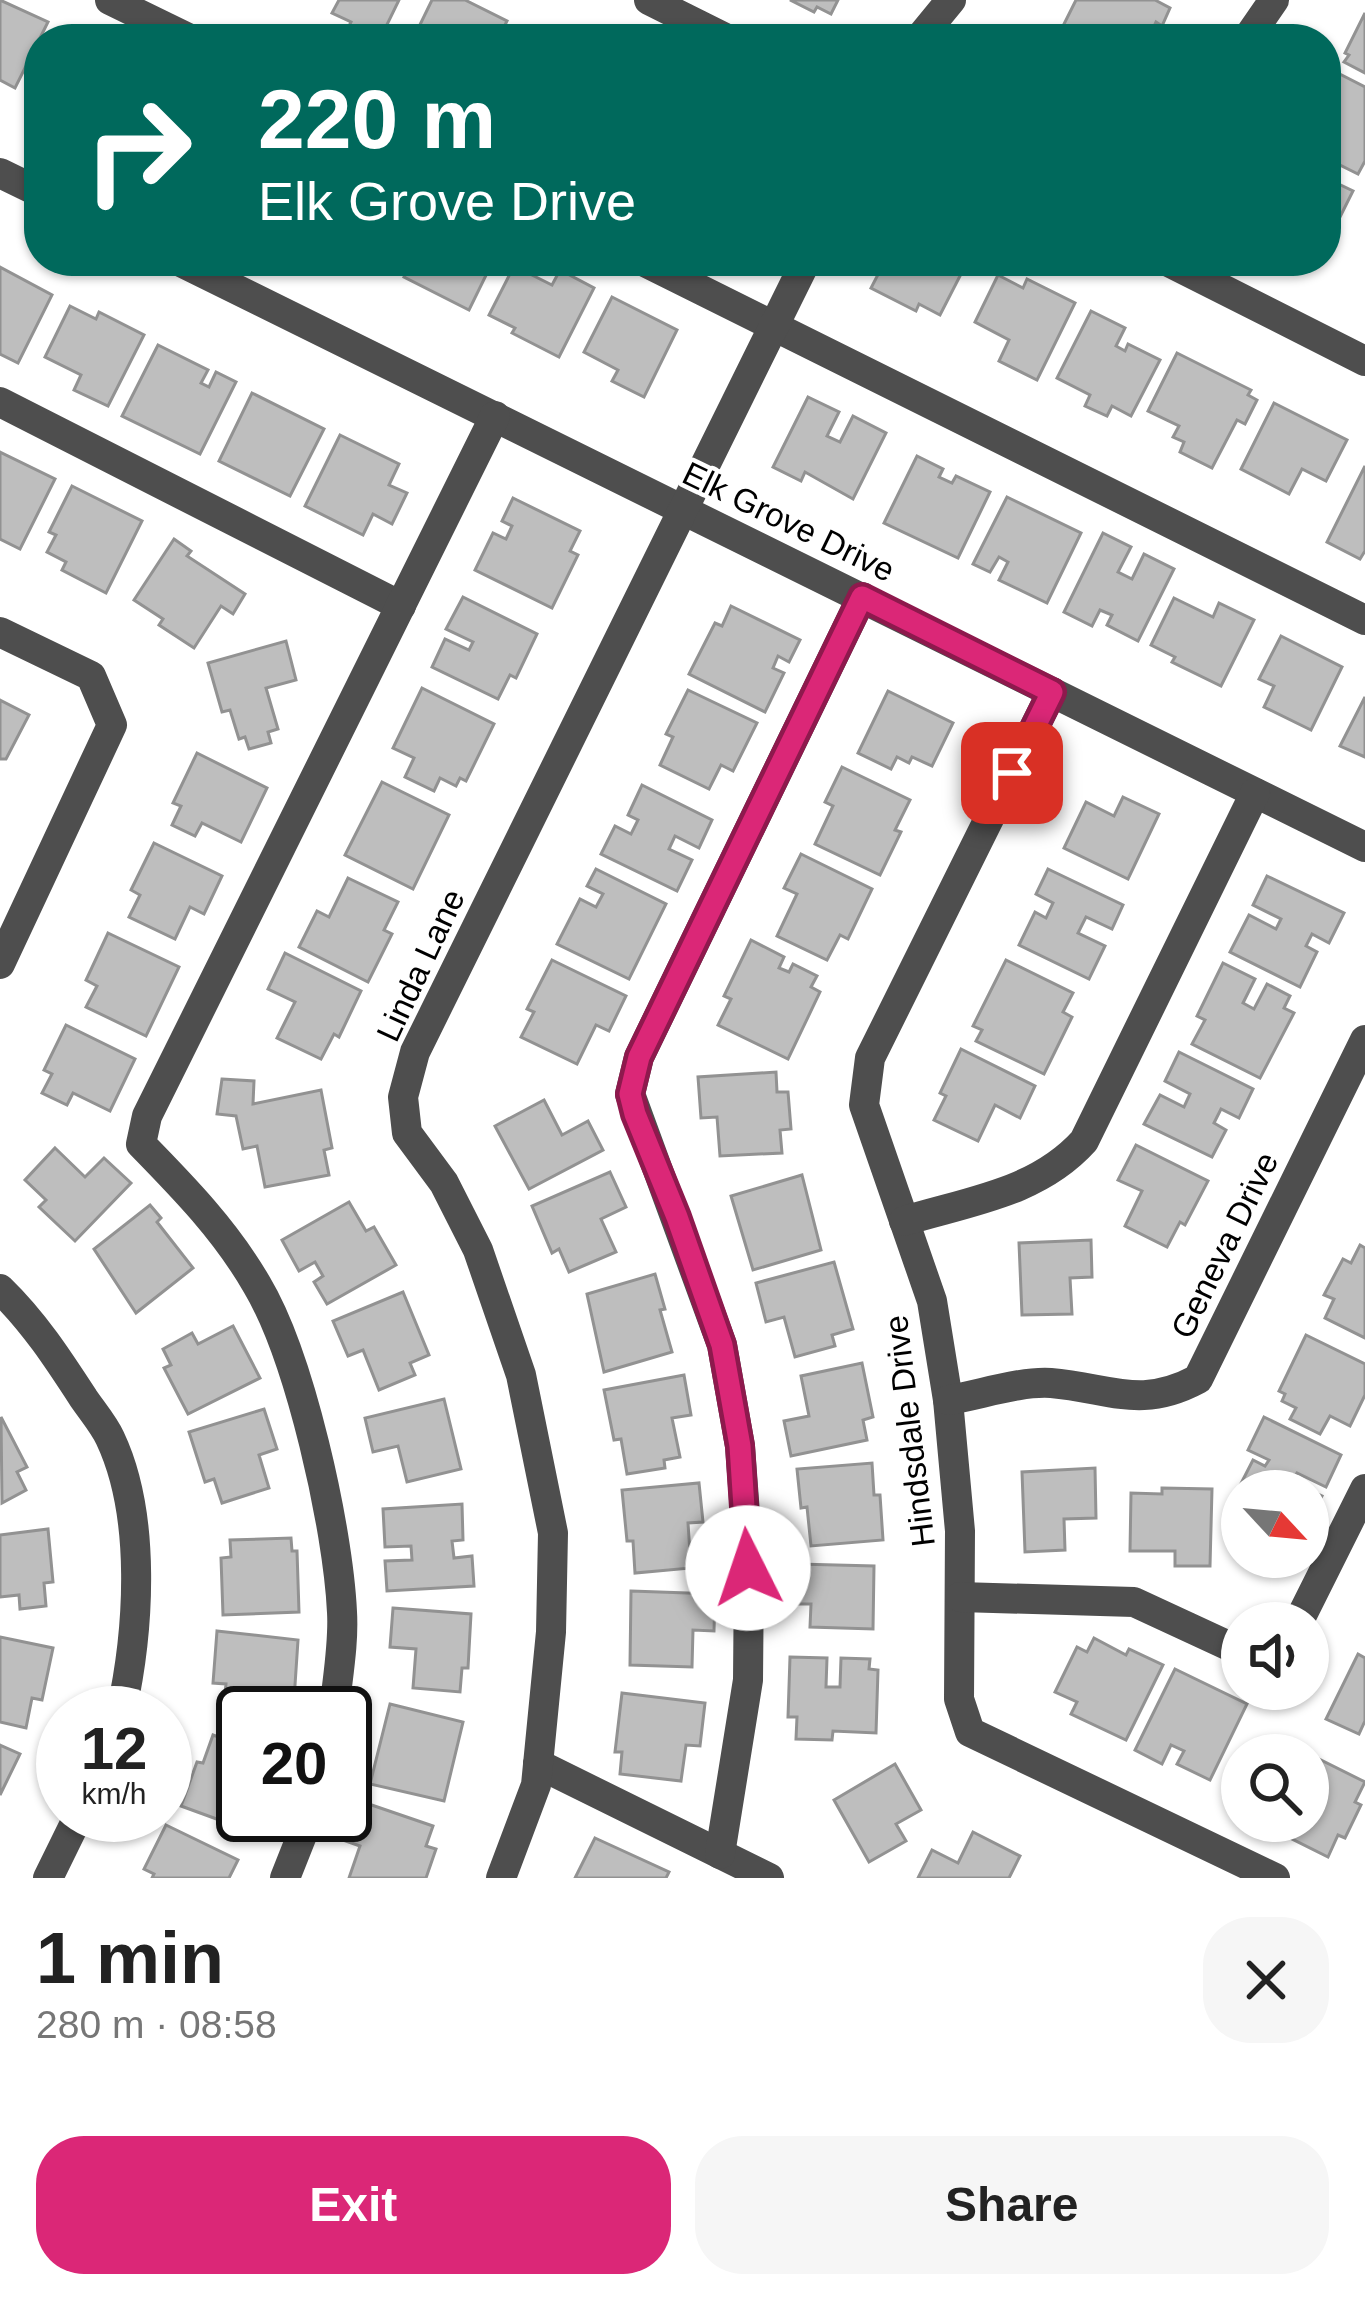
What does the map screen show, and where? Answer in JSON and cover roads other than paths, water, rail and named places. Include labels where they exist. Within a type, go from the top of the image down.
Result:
[{"type":"street","points":[[110,0],[159,24]]},
{"type":"street","points":[[931,24],[951,0]]},
{"type":"street","points":[[667,4],[701,24]]},
{"type":"street","name":"Elk Grove Drive","points":[[210,276],[1365,847]]},
{"type":"street","points":[[674,276],[1365,620]]},
{"type":"street","name":"Linda Lane","points":[[501,1878],[536,1785],[551,1632],[553,1533],[521,1376],[478,1250],[444,1183],[407,1133],[403,1097],[415,1052],[798,276]]},
{"type":"street","points":[[1199,276],[1362,353]]},
{"type":"street","points":[[0,401],[400,606]]},
{"type":"street","points":[[336,1686],[342,1613],[326,1497],[289,1360],[259,1287],[212,1217],[140,1144],[147,1116],[495,416]]},
{"type":"street","points":[[720,1854],[748,1680],[748,1568],[740,1446],[722,1345],[630,1094],[639,1057],[862,597]]},
{"type":"street","points":[[0,632],[92,676],[112,724],[0,964]]},
{"type":"street","name":"Hindsdale Drive","points":[[1052,692],[870,1058],[864,1106],[932,1301],[948,1400],[960,1531],[959,1699],[970,1732],[1275,1878]]},
{"type":"street","points":[[904,1221],[1037,1182],[1084,1141],[1255,793]]},
{"type":"street","name":"Geneva Drive","points":[[948,1400],[1047,1383],[1131,1399],[1173,1393],[1198,1379],[1365,1040]]},
{"type":"street","points":[[0,1289],[34,1323],[110,1439],[129,1506],[135,1561],[135,1644],[126,1686]]},
{"type":"street","points":[[1308,1602],[1365,1489]]},
{"type":"street","points":[[960,1598],[1134,1602],[1221,1642]]},
{"type":"street","points":[[538,1764],[769,1878]]},
{"type":"street","points":[[48,1878],[66,1842]]},
{"type":"street","points":[[285,1878],[299,1842]]}]
